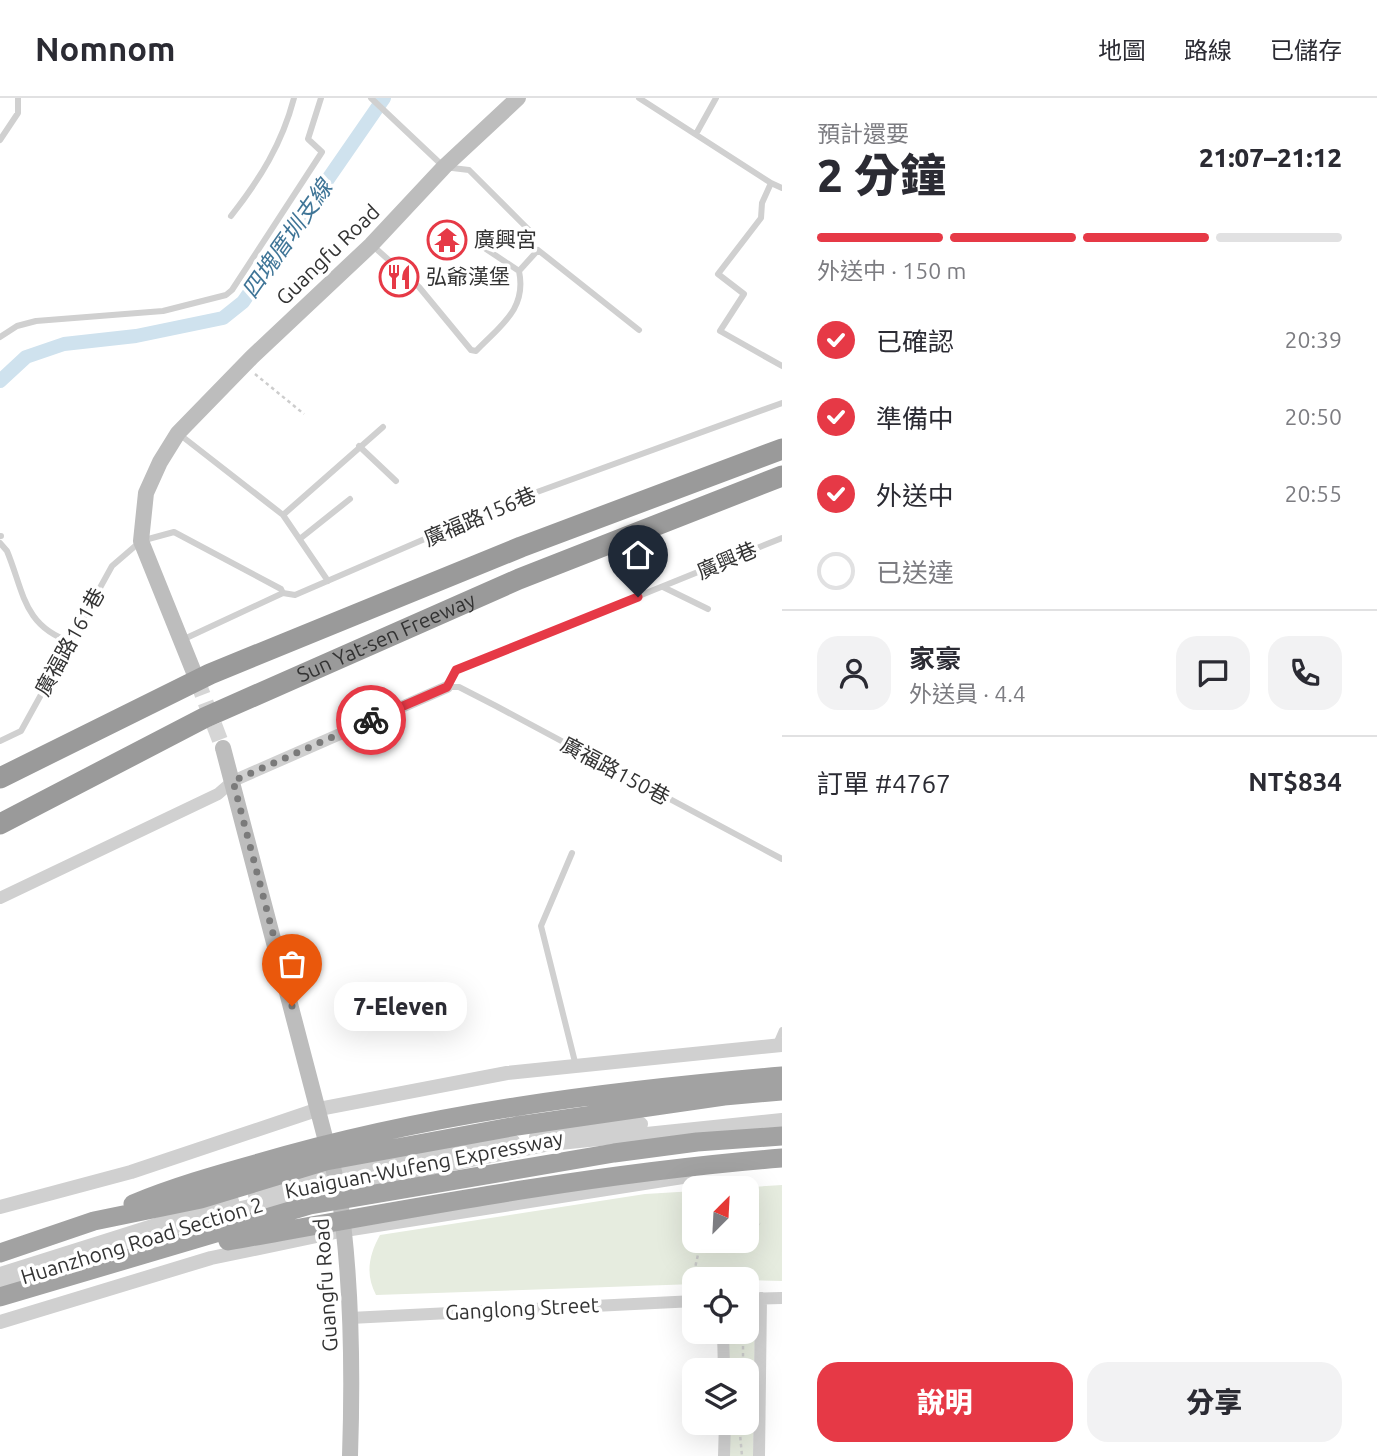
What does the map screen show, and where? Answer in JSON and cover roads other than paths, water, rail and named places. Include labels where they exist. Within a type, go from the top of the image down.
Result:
[{"type":"highway","name":"Sun Yat-sen Freeway","points":[[0,778],[210,674],[521,547],[782,449]]},
{"type":"highway","name":"Sun Yat-sen Freeway","points":[[0,824],[204,718],[519,579],[782,476]]},
{"type":"highway","points":[[94,1222],[191,1183],[317,1146],[434,1120],[651,1087],[782,1076]]},
{"type":"highway","name":"Kuaiguan-Wufeng Expressway","points":[[0,1253],[94,1222],[201,1199],[326,1161],[517,1126],[724,1096],[782,1091]]},
{"type":"highway","name":"Kuaiguan-Wufeng Expressway","points":[[0,1297],[310,1205],[614,1153],[697,1142],[782,1136]]},
{"type":"highway","points":[[134,1258],[550,1184],[700,1164],[782,1158]]},
{"type":"main road","name":"Guangfu Road","points":[[197,680],[141,541],[146,493],[178,433],[244,365],[371,245],[444,167],[517,98]]},
{"type":"main road","name":"Guangfu Road","points":[[223,748],[337,1181],[345,1230],[350,1318],[350,1456]]},
{"type":"street","points":[[0,898],[218,793],[233,781],[447,687]]},
{"type":"street","points":[[0,1207],[131,1172],[319,1110],[507,1073],[779,1046]]},
{"type":"street","name":"Huanzhong Road Section 2","points":[[0,1274],[195,1210],[562,1132],[782,1112]]},
{"type":"street","name":"Huanzhong Road Section 2","points":[[0,1284],[241,1208],[337,1181],[550,1144],[782,1119]]},
{"type":"street","name":"Huanzhong Road Section 2","points":[[0,1322],[211,1258],[345,1230],[690,1176],[782,1167]]},
{"type":"street","points":[[759,1456],[761,1298],[782,1298]]},
{"type":"street","name":"Ganglong Street","points":[[350,1318],[682,1302]]},
{"type":"street","points":[[724,1456],[725,1435]]},
{"type":"lane","points":[[0,140],[18,113],[18,98]]},
{"type":"lane","points":[[231,216],[260,180],[273,156],[294,98]]},
{"type":"lane","points":[[0,337],[17,326],[36,321],[163,311],[226,295],[232,290],[322,152],[307,139],[321,98]]},
{"type":"lane","points":[[371,98],[444,167],[469,170],[534,235]]},
{"type":"lane","points":[[639,98],[782,188]]},
{"type":"lane","points":[[696,134],[716,98]]},
{"type":"lane","points":[[771,183],[762,203],[761,218],[718,274],[744,294],[720,331],[782,366]]},
{"type":"lane","points":[[371,245],[419,287],[471,349],[476,351],[517,307],[523,290],[519,271],[486,249]]},
{"type":"lane","points":[[519,271],[538,250],[639,330]]},
{"type":"lane","name":"廣福路156巷","points":[[182,640],[283,593],[295,594],[515,500],[782,403]]},
{"type":"lane","points":[[283,515],[383,427]]},
{"type":"lane","points":[[178,433],[283,515],[328,580]]},
{"type":"lane","points":[[359,446],[396,481]]},
{"type":"lane","points":[[301,538],[350,499]]},
{"type":"lane","points":[[141,541],[174,531],[281,589],[283,593]]},
{"type":"lane","points":[[0,538],[8,551],[32,617],[53,636],[71,642]]},
{"type":"lane","name":"廣興巷","points":[[447,687],[456,670],[782,538]]},
{"type":"lane","name":"廣福路161巷","points":[[0,741],[21,731],[112,566],[141,541]]},
{"type":"lane","points":[[663,587],[708,609]]},
{"type":"lane","name":"廣福路150巷","points":[[447,687],[459,687],[782,859]]},
{"type":"lane","points":[[572,853],[541,926],[576,1066]]},
{"type":"lane","points":[[779,1046],[782,1030]]},
{"type":"waterway","name":"四塊厝圳支線","points":[[0,381],[26,357],[64,344],[136,336],[223,318],[243,302],[384,98]]},
{"type":"tunnel","points":[[197,680],[223,748]]},
{"type":"place","name":"廣興宮","points":[[447,240]]},
{"type":"place","name":"弘爺漢堡","points":[[399,277]]},
{"type":"place","name":"7-Eleven","points":[[292,1006]]}]
